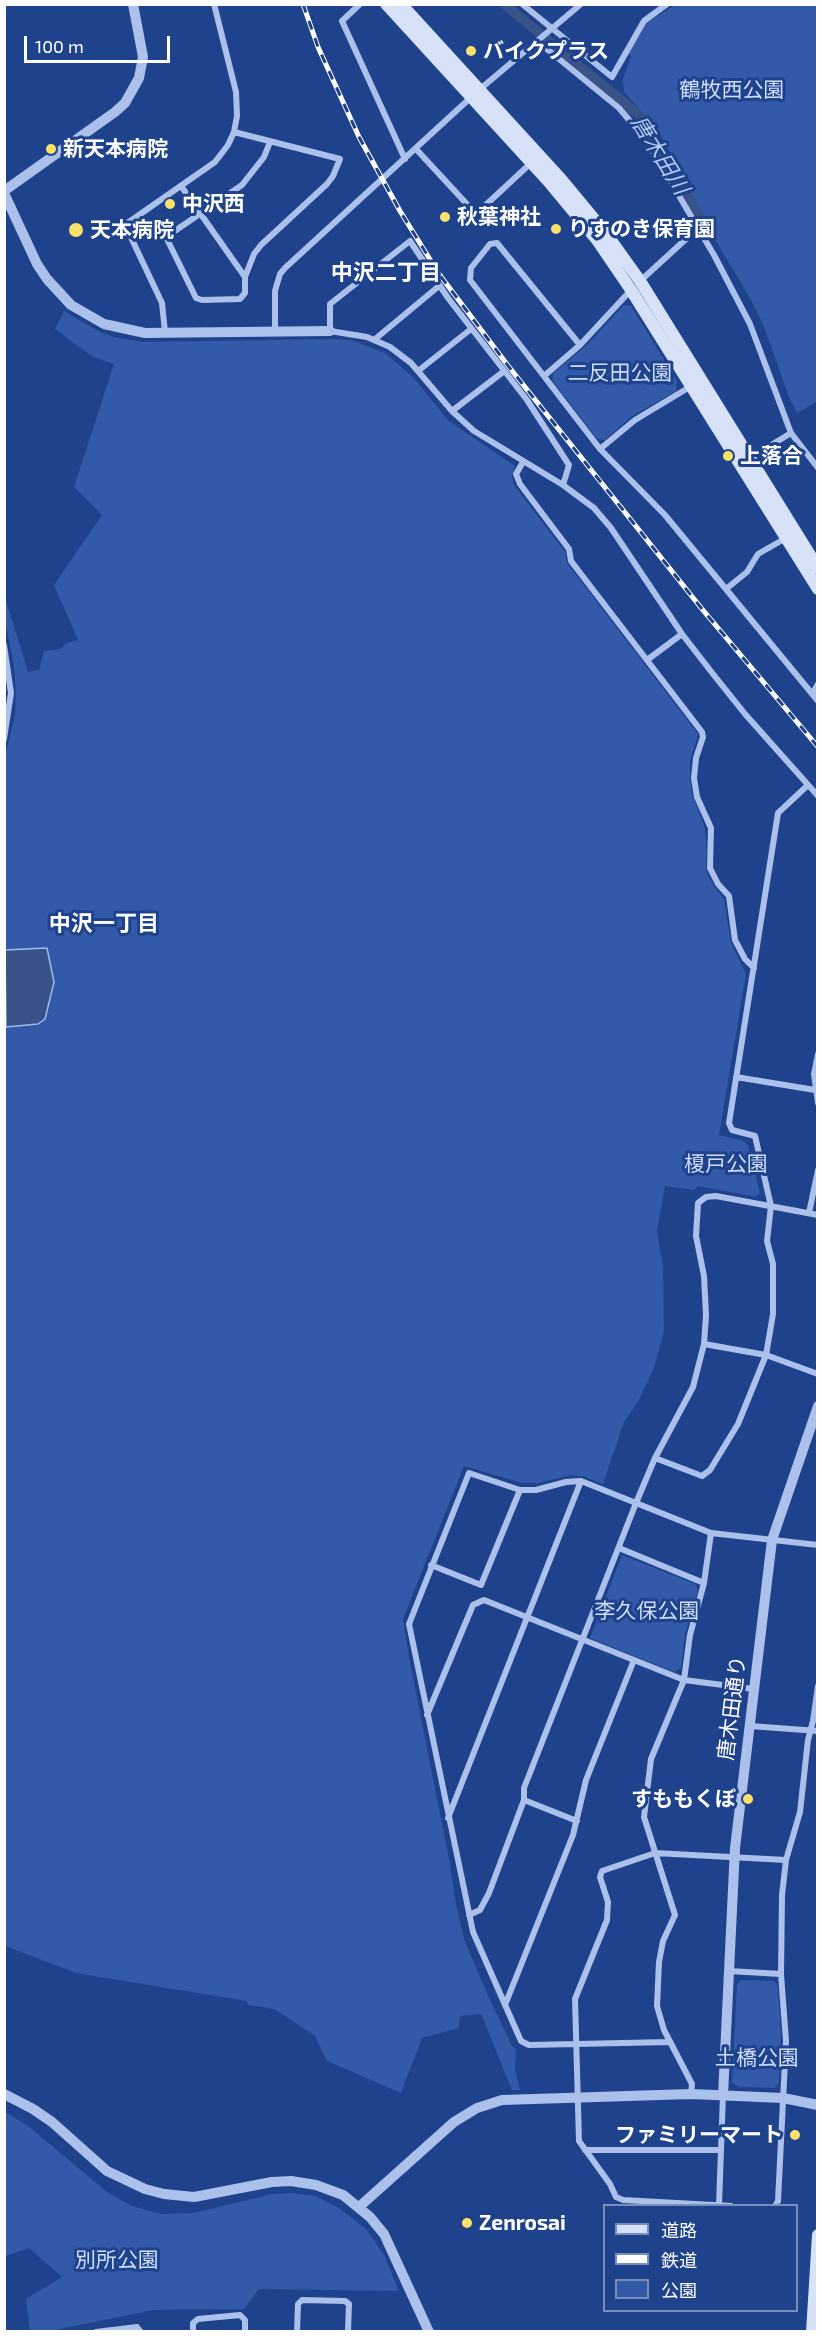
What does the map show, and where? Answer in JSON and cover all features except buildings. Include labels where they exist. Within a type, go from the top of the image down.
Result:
[{"type":"main road","points":[[386,4],[577,197],[636,286],[818,589]]},
{"type":"main road","points":[[401,4],[531,163],[636,286]]},
{"type":"main road","points":[[696,384],[750,459],[818,568]]},
{"type":"main road","points":[[812,2331],[818,2235]]},
{"type":"street","points":[[133,4],[143,57],[139,78],[125,103],[4,192],[37,264],[55,289],[70,304],[104,324],[122,329],[145,333],[275,331],[353,333],[374,340],[403,356],[452,411],[479,434],[563,485],[594,508],[607,523],[682,634],[745,714],[818,796]]},
{"type":"street","points":[[165,332],[162,303],[126,224],[215,162],[228,145],[234,132],[237,116],[236,92],[214,4]]},
{"type":"street","points":[[360,4],[342,21],[405,159]]},
{"type":"street","points":[[522,4],[550,30],[612,77],[644,21],[667,4]]},
{"type":"street","points":[[275,331],[275,291],[280,274],[475,94],[581,4]]},
{"type":"street","points":[[538,40],[619,108],[646,140],[714,255],[750,324],[791,433],[818,468]]},
{"type":"street","points":[[234,132],[340,159],[327,184],[254,254],[245,277],[245,293],[240,299],[202,300],[196,298],[166,237],[248,179],[264,157],[270,142]]},
{"type":"street","points":[[416,149],[476,214],[531,163]]},
{"type":"street","points":[[181,186],[245,277]]},
{"type":"street","points":[[544,376],[580,345],[636,286],[698,228]]},
{"type":"street","points":[[330,331],[330,303],[410,241],[439,286],[527,400],[569,465],[563,485]]},
{"type":"street","points":[[580,345],[497,243],[490,244],[471,268],[470,280],[600,449],[664,515],[818,701]]},
{"type":"street","points":[[374,340],[439,286]]},
{"type":"street","points":[[418,371],[471,329]]},
{"type":"street","points":[[452,411],[504,372]]},
{"type":"street","points":[[600,449],[635,420],[696,384]]},
{"type":"street","points":[[750,459],[791,433]]},
{"type":"street","points":[[523,462],[516,474],[517,479],[569,549],[571,561],[702,732],[703,737],[696,758],[694,778],[697,797],[711,828],[710,868],[718,884],[729,896],[735,940],[745,959],[754,968]]},
{"type":"street","points":[[726,589],[747,572],[758,554],[786,538]]},
{"type":"street","points":[[647,660],[682,634]]},
{"type":"street","points":[[4,645],[11,693],[4,739]]},
{"type":"street","points":[[812,694],[818,684]]},
{"type":"street","points":[[655,1458],[702,1476],[710,1470],[738,1424],[766,1355],[772,1314],[773,1264],[767,1241],[771,1206],[754,1136],[732,1130],[729,1123],[778,813],[808,785]]},
{"type":"street","points":[[818,1054],[814,1074],[818,1103]]},
{"type":"street","points":[[736,1077],[815,1090]]},
{"type":"street","points":[[809,1213],[818,1170]]},
{"type":"street","points":[[469,1915],[480,1910],[486,1900],[525,1800],[524,1788],[636,1503],[655,1458],[693,1386],[704,1344],[706,1315],[704,1276],[696,1236],[698,1203],[706,1197],[716,1196],[818,1215]]},
{"type":"street","points":[[704,1344],[766,1355],[818,1374]]},
{"type":"street","name":"唐木田通り","points":[[723,2095],[735,1858],[772,1540],[818,1406]]},
{"type":"street","points":[[670,2042],[524,2044],[504,2006],[473,1932],[426,1715],[409,1624],[469,1473],[520,1490],[536,1490],[566,1482],[582,1481],[711,1533],[818,1545]]},
{"type":"street","points":[[448,1819],[582,1481]]},
{"type":"street","points":[[431,1565],[481,1585],[520,1490]]},
{"type":"street","points":[[692,2094],[692,2084],[670,2042],[657,2006],[658,1973],[663,1941],[675,1915],[644,1817],[651,1759],[684,1680],[690,1635],[704,1583],[711,1533]]},
{"type":"street","points":[[619,1548],[704,1583]]},
{"type":"street","points":[[426,1715],[473,1605],[484,1600],[684,1680],[754,1689]]},
{"type":"street","points":[[504,2006],[577,1821],[586,1780],[634,1660]]},
{"type":"street","points":[[776,2204],[778,2201],[786,2042],[781,1974],[782,1895],[786,1860],[800,1812],[803,1776],[814,1731],[818,1686]]},
{"type":"street","points":[[750,1726],[814,1731]]},
{"type":"street","points":[[525,1800],[577,1821]]},
{"type":"street","points":[[699,2204],[621,2200],[614,2194],[610,2184],[579,2141],[575,1999],[607,1920],[608,1902],[600,1877],[602,1871],[655,1853],[786,1860]]},
{"type":"street","points":[[729,1971],[781,1974]]},
{"type":"street","points":[[4,2094],[52,2122],[107,2171],[144,2189],[164,2194],[194,2196],[272,2182],[300,2182],[330,2190],[349,2199],[376,2224],[392,2250],[429,2331]]},
{"type":"street","points":[[359,2207],[454,2122],[471,2111],[502,2100],[692,2094],[783,2098],[818,2105]]},
{"type":"street","points":[[719,2204],[723,2095]]},
{"type":"street","points":[[585,2150],[720,2150]]},
{"type":"street","points":[[297,2331],[298,2304],[302,2300],[345,2301],[349,2304],[348,2331]]},
{"type":"street","points":[[193,2331],[194,2323],[198,2319],[240,2315],[245,2319],[245,2331]]},
{"type":"street","points":[[96,2331],[137,2327],[141,2331]]},
{"type":"green space","name":"鶴牧西公園","points":[[675,5],[817,5],[818,401],[797,413],[763,324],[751,300],[707,226],[685,179],[655,126],[624,92],[623,79],[631,57],[629,53],[647,23]]},
{"type":"green space","name":"二反田公園","points":[[624,305],[631,306],[677,381],[676,391],[632,416],[605,440],[597,439],[552,380],[553,373],[586,346]]},
{"type":"green space","name":"榎戸公園","points":[[64,311],[100,332],[143,342],[331,339],[352,340],[385,353],[413,377],[449,421],[515,466],[512,475],[514,485],[565,552],[567,563],[698,734],[690,762],[690,779],[692,794],[704,825],[706,870],[713,885],[724,899],[731,943],[746,974],[719,1135],[744,1141],[748,1145],[760,1193],[755,1197],[699,1186],[694,1190],[665,1186],[657,1231],[663,1266],[664,1331],[654,1368],[638,1402],[624,1422],[603,1484],[583,1476],[571,1475],[538,1483],[522,1483],[464,1466],[403,1619],[456,1905],[465,1942],[489,1998],[512,2046],[516,2049],[515,2070],[520,2090],[512,2090],[481,2014],[460,2016],[459,2028],[422,2038],[401,2093],[327,2061],[315,2036],[274,2009],[249,2005],[246,2001],[76,1973],[5,1946],[4,760],[15,715],[16,693],[14,666],[5,621],[4,594],[28,672],[39,670],[44,651],[60,649],[67,643],[78,640],[54,585],[102,515],[74,487],[114,364],[93,357],[55,329]]},
{"type":"green space","name":"李久保公園","points":[[622,1555],[695,1584],[698,1590],[685,1635],[681,1668],[674,1672],[590,1638]]},
{"type":"green space","name":"土橋公園","points":[[741,1980],[774,1981],[778,1986],[781,2034],[779,2083],[775,2088],[739,2087],[732,2082],[737,1984]]},
{"type":"green space","name":"別所公園","points":[[5,2112],[27,2125],[107,2192],[132,2206],[161,2214],[194,2213],[272,2194],[292,2193],[315,2196],[339,2208],[366,2229],[384,2255],[399,2291],[259,2289],[244,2309],[153,2310],[50,2331],[30,2331],[26,2299],[62,2277],[29,2248],[5,2256]]},
{"type":"shaded area","points":[[47,948],[54,982],[45,1019],[38,1024],[6,1027],[5,950]]},
{"type":"waterway","name":"唐木田川","points":[[504,4],[638,114],[660,147],[700,219]]},
{"type":"railway","points":[[303,4],[318,47],[359,137],[400,211],[439,274],[509,367],[702,609],[818,747]]},
{"type":"place","name":"バイクプラス","points":[[471,51]]},
{"type":"place","name":"新天本病院","points":[[51,149]]},
{"type":"place","name":"中沢西","points":[[170,204]]},
{"type":"place","name":"秋葉神社","points":[[445,217]]},
{"type":"place","name":"りすのき保育園","points":[[556,229]]},
{"type":"place","name":"天本病院","points":[[76,230]]},
{"type":"place","name":"上落合","points":[[728,456]]},
{"type":"place","name":"すももくぼ","points":[[748,1799]]},
{"type":"place","name":"ファミリーマート","points":[[795,2135]]},
{"type":"place","name":"Zenrosai","points":[[467,2223]]},
{"type":"district","name":"中沢二丁目","points":[[386,273]]},
{"type":"district","name":"中沢一丁目","points":[[104,924]]}]
